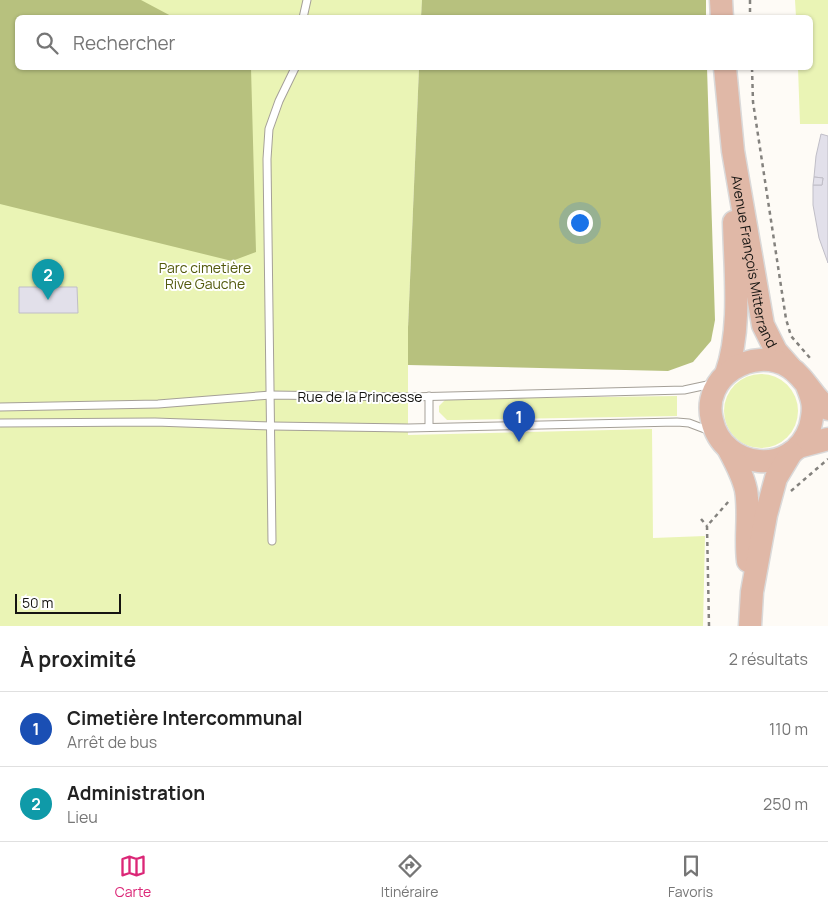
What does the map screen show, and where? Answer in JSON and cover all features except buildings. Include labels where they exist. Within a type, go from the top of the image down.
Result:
[{"type":"main road","points":[[721,0],[722,15]]},
{"type":"main road","name":"Avenue François Mitterrand","points":[[725,70],[733,151],[763,325],[776,351],[790,367]]},
{"type":"main road","name":"Avenue François Mitterrand","points":[[723,378],[732,356],[736,335],[733,151]]},
{"type":"main road","points":[[752,592],[746,543],[746,492],[743,479],[711,419],[711,402],[716,387],[723,378],[740,364],[756,359],[774,360],[790,367],[800,376],[828,409]]},
{"type":"main road","points":[[750,626],[752,592],[772,489],[776,478],[807,434],[812,418],[812,402],[807,386]]},
{"type":"main road","points":[[723,442],[744,459],[760,462],[776,460],[795,450],[828,439]]},
{"type":"lane","points":[[304,15],[308,0]]},
{"type":"lane","points":[[272,541],[272,426],[267,159],[269,130],[279,101],[294,70]]},
{"type":"lane","name":"Rue de la Princesse","points":[[0,407],[158,404],[271,395],[430,396],[684,390],[723,378]]},
{"type":"lane","points":[[430,396],[430,427]]},
{"type":"lane","points":[[0,423],[155,422],[272,426],[430,427],[677,422],[689,423],[723,442]]},
{"type":"path","points":[[750,0],[750,15]]},
{"type":"path","points":[[752,70],[753,102],[786,319],[791,336],[810,359]]},
{"type":"path","points":[[702,520],[707,526]]},
{"type":"green space","name":"Parc cimetière Rive Gauche","points":[[0,0],[422,0],[421,15],[15,15],[15,70],[419,70],[408,328],[408,435],[652,429],[653,538],[705,536],[703,626],[0,626]]},
{"type":"green space","points":[[0,0],[141,0],[169,15],[15,15],[15,70],[251,70],[256,252],[232,261],[0,204]]},
{"type":"green space","points":[[422,0],[706,0],[706,15],[421,15]]},
{"type":"green space","points":[[795,0],[828,0],[828,124],[800,124],[798,70],[813,70],[813,15],[796,15]]},
{"type":"green space","points":[[419,70],[707,70],[715,320],[711,341],[693,362],[668,371],[408,365]]},
{"type":"green space","points":[[761,374],[775,377],[787,385],[795,397],[798,411],[795,425],[787,437],[775,445],[761,448],[747,445],[735,437],[727,425],[724,411],[727,397],[735,385],[747,377]]},
{"type":"green space","points":[[677,396],[677,416],[447,420],[439,412],[439,406],[446,399]]},
{"type":"place","name":"Administration","points":[[48,300]]},
{"type":"place","name":"Cimetière Intercommunal","points":[[519,442]]}]
